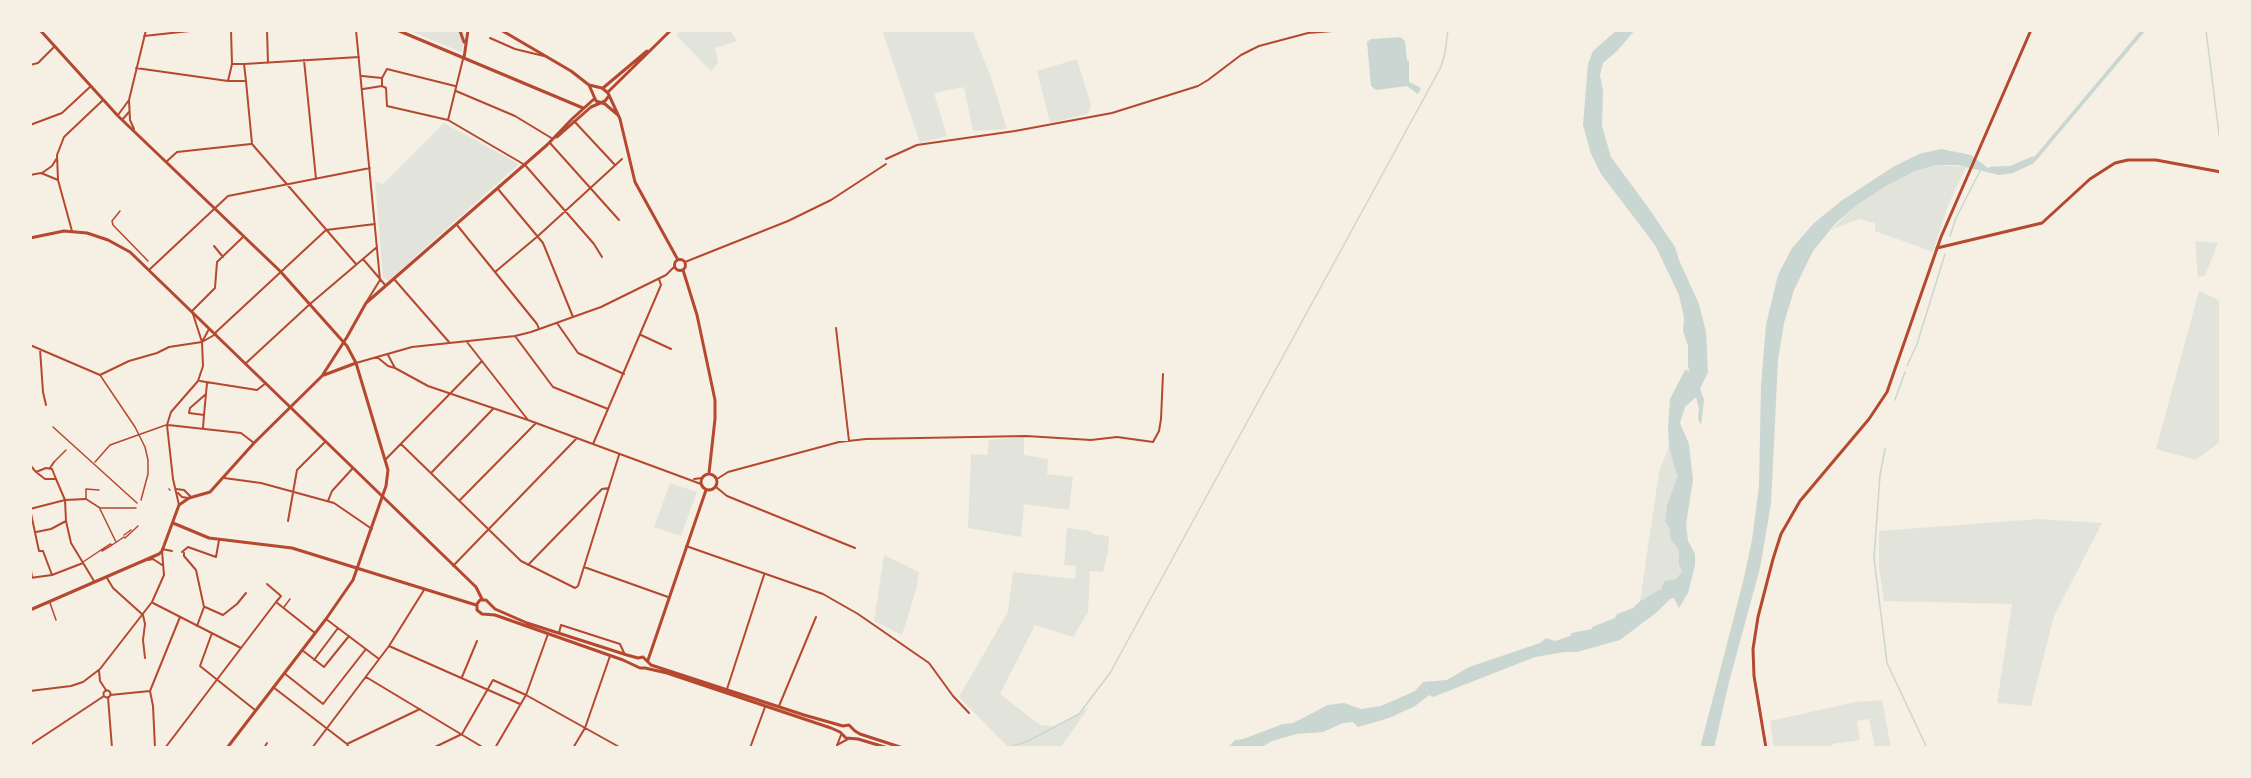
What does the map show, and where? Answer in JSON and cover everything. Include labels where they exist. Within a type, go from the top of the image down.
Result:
[{"type":"street","points":[[40,30],[118,116],[280,271],[344,343],[356,363],[389,475],[358,569],[345,593],[227,748]]},
{"type":"street","points":[[135,132],[129,112],[129,100],[146,30]]},
{"type":"street","points":[[144,36],[199,30]]},
{"type":"street","points":[[228,81],[232,64],[231,30]]},
{"type":"street","points":[[267,30],[268,63]]},
{"type":"street","points":[[179,505],[190,498],[210,492],[254,443],[322,376],[380,280],[356,30]]},
{"type":"street","points":[[396,30],[583,109]]},
{"type":"street","points":[[448,120],[464,58],[468,30],[459,31],[465,47]]},
{"type":"street","points":[[501,30],[572,71],[589,85],[602,88],[608,94],[620,117],[635,182],[678,260]]},
{"type":"street","points":[[366,303],[550,143],[594,97],[595,90],[602,88],[671,30]]},
{"type":"street","points":[[886,159],[918,145],[1015,132],[1112,112],[1198,86],[1241,55],[1259,46],[1308,33],[1345,30]]},
{"type":"street","points":[[1766,748],[1754,676],[1753,656],[1758,617],[1781,534],[1800,501],[1879,406],[1887,392],[1937,248],[2031,30]]},
{"type":"street","points":[[490,38],[515,49],[547,57]]},
{"type":"street","points":[[573,120],[591,107],[607,100],[608,94],[658,42]]},
{"type":"street","points":[[30,65],[38,63],[55,46]]},
{"type":"street","points":[[232,64],[359,57]]},
{"type":"street","points":[[304,60],[316,179]]},
{"type":"street","points":[[244,64],[252,144],[356,264]]},
{"type":"street","points":[[135,68],[228,81],[246,81]]},
{"type":"street","points":[[382,86],[382,78],[387,69],[456,88],[515,116],[553,139]]},
{"type":"street","points":[[362,76],[382,78]]},
{"type":"street","points":[[589,85],[594,97],[620,117]]},
{"type":"street","points":[[30,125],[62,113],[91,86]]},
{"type":"street","points":[[363,88],[382,86],[386,88],[387,106],[448,120],[525,165],[594,244],[602,257]]},
{"type":"street","points":[[30,175],[41,173],[52,166],[64,137],[103,100]]},
{"type":"street","points":[[118,116],[129,100]]},
{"type":"street","points":[[122,120],[129,112]]},
{"type":"street","points":[[573,120],[615,166]]},
{"type":"street","points":[[550,143],[619,220]]},
{"type":"street","points":[[166,162],[177,152],[252,144]]},
{"type":"street","points":[[57,158],[58,180],[72,231]]},
{"type":"street","points":[[495,272],[622,159]]},
{"type":"street","points":[[1937,248],[2042,223],[2090,179],[2115,163],[2128,159],[2156,160],[2220,172]]},
{"type":"street","points":[[685,262],[788,221],[831,200],[886,164]]},
{"type":"street","points":[[149,270],[228,196],[370,168]]},
{"type":"street","points":[[41,173],[58,180]]},
{"type":"street","points":[[498,189],[543,243],[573,317]]},
{"type":"street","points":[[120,211],[112,221],[113,225],[148,261]]},
{"type":"street","points":[[100,375],[129,361],[169,347],[202,342],[216,334],[280,271],[326,230],[375,224]]},
{"type":"street","points":[[457,225],[539,329]]},
{"type":"street","points":[[30,238],[72,231],[98,236],[119,245],[149,270],[216,334],[476,587],[482,599],[495,609],[558,634],[625,655],[639,657],[779,706],[843,726],[851,726],[855,731],[903,748]]},
{"type":"street","points":[[192,311],[215,288],[217,262],[243,237]]},
{"type":"street","points":[[214,246],[223,257]]},
{"type":"street","points":[[245,364],[377,247]]},
{"type":"street","points":[[363,259],[386,286]]},
{"type":"street","points":[[678,260],[683,259],[685,262]]},
{"type":"street","points":[[322,376],[356,363],[412,347],[514,336],[539,329],[602,307],[659,279],[675,267],[678,260]]},
{"type":"street","points":[[682,270],[686,266],[685,262]]},
{"type":"street","points":[[675,267],[682,270]]},
{"type":"street","points":[[373,271],[379,268]]},
{"type":"street","points":[[682,270],[697,315],[715,400],[709,473],[702,478],[692,480]]},
{"type":"street","points":[[394,279],[449,342]]},
{"type":"street","points":[[593,445],[661,285],[659,279]]},
{"type":"street","points":[[30,691],[71,686],[90,677],[100,669],[152,602],[164,574],[162,550],[179,505],[173,479],[167,425],[171,412],[198,381],[203,366],[202,342],[192,311]]},
{"type":"street","points":[[557,323],[578,353],[624,374]]},
{"type":"street","points":[[202,342],[209,328]]},
{"type":"street","points":[[836,328],[849,441]]},
{"type":"street","points":[[641,335],[671,349]]},
{"type":"street","points":[[514,336],[553,387],[608,409]]},
{"type":"street","points":[[467,341],[528,420]]},
{"type":"street","points":[[30,345],[100,375],[139,434],[148,460],[148,479],[141,500]]},
{"type":"street","points":[[40,349],[46,405]]},
{"type":"street","points":[[388,354],[395,368]]},
{"type":"street","points":[[377,357],[380,362],[417,381],[450,394],[692,480],[706,489],[711,490],[716,487]]},
{"type":"street","points":[[385,460],[482,361]]},
{"type":"street","points":[[328,367],[329,371],[333,372]]},
{"type":"street","points":[[717,479],[728,472],[849,441],[866,439],[1026,436],[1091,440],[1117,437],[1154,442],[1161,419],[1163,374]]},
{"type":"street","points":[[198,381],[257,390],[266,383]]},
{"type":"street","points":[[203,428],[207,383]]},
{"type":"street","points":[[204,415],[189,413],[190,408],[206,394]]},
{"type":"street","points":[[431,473],[493,409]]},
{"type":"street","points":[[460,500],[536,423]]},
{"type":"street","points":[[94,463],[110,445],[167,425],[241,433],[254,443]]},
{"type":"street","points":[[53,427],[137,503]]},
{"type":"street","points":[[453,566],[576,439]]},
{"type":"street","points":[[288,520],[297,470],[325,442]]},
{"type":"street","points":[[401,444],[521,561],[574,588],[578,586],[619,455]]},
{"type":"street","points":[[36,472],[50,468],[66,450]]},
{"type":"street","points":[[30,465],[45,479],[56,479]]},
{"type":"street","points":[[50,468],[65,500],[66,521],[71,543],[96,583]]},
{"type":"street","points":[[328,501],[332,491],[353,468]]},
{"type":"street","points":[[709,473],[717,479]]},
{"type":"street","points":[[224,478],[261,483],[334,503],[372,529]]},
{"type":"street","points":[[701,484],[702,478]]},
{"type":"street","points":[[716,487],[717,479]]},
{"type":"street","points":[[716,487],[727,496],[855,548]]},
{"type":"street","points":[[528,565],[602,489],[609,488]]},
{"type":"street","points":[[86,499],[86,489],[99,490]]},
{"type":"street","points":[[645,668],[706,489]]},
{"type":"street","points":[[176,490],[180,496],[190,498]]},
{"type":"street","points":[[176,490],[184,490],[190,498]]},
{"type":"street","points":[[52,575],[44,551],[39,551],[30,509],[65,500],[86,499],[100,508],[116,542]]},
{"type":"street","points":[[100,508],[136,508]]},
{"type":"street","points":[[36,532],[51,529],[66,521]]},
{"type":"street","points":[[172,523],[219,540],[292,549],[312,554],[476,605]]},
{"type":"street","points":[[30,565],[31,578],[52,575],[82,563],[102,551],[102,548],[133,533],[132,531],[138,526]]},
{"type":"street","points":[[30,542],[37,540]]},
{"type":"street","points":[[197,626],[204,607],[196,570],[183,552],[188,547],[216,558],[219,540]]},
{"type":"street","points":[[686,546],[824,594],[895,638],[929,663],[953,696],[969,713]]},
{"type":"street","points":[[30,610],[148,560],[162,550],[172,551]]},
{"type":"street","points":[[310,559],[312,554]]},
{"type":"street","points":[[148,560],[157,561],[163,567]]},
{"type":"street","points":[[584,567],[668,597]]},
{"type":"street","points":[[727,689],[765,574]]},
{"type":"street","points":[[107,578],[112,588],[142,615],[145,624],[143,640],[145,658]]},
{"type":"street","points":[[165,748],[281,596],[267,584]]},
{"type":"street","points":[[312,748],[389,646],[424,590]]},
{"type":"street","points":[[204,607],[223,615],[246,593]]},
{"type":"street","points":[[284,608],[290,599]]},
{"type":"street","points":[[476,605],[482,599]]},
{"type":"street","points":[[49,602],[56,620]]},
{"type":"street","points":[[152,602],[241,648]]},
{"type":"street","points":[[276,602],[315,633]]},
{"type":"street","points":[[486,613],[490,608],[490,603]]},
{"type":"street","points":[[476,605],[478,612],[548,634],[640,668],[765,707],[850,738],[888,748]]},
{"type":"street","points":[[779,706],[816,616]]},
{"type":"street","points":[[154,748],[153,706],[150,691],[180,617]]},
{"type":"street","points":[[326,619],[379,659]]},
{"type":"street","points":[[558,634],[561,626],[620,644],[625,655]]},
{"type":"street","points":[[314,660],[338,628]]},
{"type":"street","points":[[212,633],[200,666],[255,710]]},
{"type":"street","points":[[495,748],[526,695],[548,634]]},
{"type":"street","points":[[302,650],[324,667],[349,636]]},
{"type":"street","points":[[461,678],[477,641]]},
{"type":"street","points":[[389,646],[520,704]]},
{"type":"street","points":[[284,673],[323,704],[366,649]]},
{"type":"street","points":[[637,665],[639,657],[650,650]]},
{"type":"street","points":[[573,748],[585,728],[610,656]]},
{"type":"street","points":[[100,669],[100,681],[110,692],[107,696],[112,748]]},
{"type":"street","points":[[366,676],[484,748]]},
{"type":"street","points":[[90,677],[100,681]]},
{"type":"street","points":[[433,748],[462,734],[493,680],[526,695],[621,748]]},
{"type":"street","points":[[273,687],[327,728],[349,748]]},
{"type":"street","points":[[106,690],[103,693],[107,696]]},
{"type":"street","points":[[30,744],[107,696],[150,691]]},
{"type":"street","points":[[750,748],[765,707]]},
{"type":"street","points":[[346,745],[420,710]]},
{"type":"street","points":[[836,746],[843,726]]},
{"type":"street","points":[[836,746],[850,738],[855,731]]},
{"type":"street","points":[[264,748],[267,743]]},
{"type":"shaded area","points":[[408,30],[464,30],[465,41],[461,52]]},
{"type":"shaded area","points":[[682,30],[730,30],[737,41],[715,48],[718,63],[711,71],[676,35]]},
{"type":"shaded area","points":[[882,30],[972,30],[992,80],[1007,129],[973,131],[964,87],[934,93],[947,136],[920,143]]},
{"type":"shaded area","points":[[1617,30],[1635,30],[1603,63],[1600,75],[1603,91],[1602,126],[1611,157],[1675,247],[1699,304],[1706,332],[1708,372],[1700,389],[1704,400],[1701,425],[1698,419],[1699,409],[1696,397],[1685,407],[1680,423],[1689,444],[1693,480],[1686,524],[1688,541],[1695,554],[1695,565],[1688,593],[1679,608],[1674,598],[1670,599],[1657,612],[1620,640],[1577,652],[1535,657],[1433,697],[1429,695],[1415,706],[1389,718],[1358,727],[1353,722],[1343,723],[1323,732],[1296,734],[1272,741],[1260,748],[1227,748],[1235,740],[1283,724],[1293,723],[1328,705],[1344,703],[1361,709],[1381,706],[1415,691],[1423,682],[1447,680],[1469,667],[1540,643],[1546,638],[1555,641],[1570,636],[1572,633],[1592,629],[1592,627],[1615,618],[1617,614],[1633,608],[1640,601],[1661,589],[1664,581],[1676,579],[1682,571],[1679,565],[1679,550],[1671,540],[1669,527],[1665,521],[1667,505],[1678,475],[1669,446],[1670,399],[1685,370],[1690,371],[1679,295],[1655,245],[1601,174],[1591,154],[1583,125],[1588,64],[1593,51]]},
{"type":"shaded area","points":[[2141,30],[2146,30],[2034,163],[2013,173],[1999,175],[1957,165],[1936,165],[1915,171],[1857,205],[1835,224],[1813,251],[1794,290],[1784,323],[1778,360],[1771,504],[1760,568],[1729,682],[1714,748],[1700,748],[1752,540],[1759,486],[1761,386],[1766,325],[1778,275],[1792,248],[1814,223],[1841,201],[1893,167],[1919,154],[1941,149],[1971,155],[1988,168],[1998,170],[2027,163]]},
{"type":"shaded area","points":[[1400,37],[1405,41],[1407,61],[1409,61],[1409,82],[1421,88],[1418,94],[1407,86],[1376,90],[1371,86],[1367,42],[1371,39]]},
{"type":"shaded area","points":[[1077,59],[1091,105],[1090,109],[1087,114],[1050,123],[1037,71]]},
{"type":"shaded area","points":[[444,123],[519,164],[388,281],[383,277],[375,181],[383,184]]},
{"type":"shaded area","points":[[1936,165],[1966,167],[1947,208],[1933,252],[1875,231],[1875,223],[1859,219],[1831,230],[1857,205],[1886,186],[1915,171]]},
{"type":"shaded area","points":[[2195,241],[2218,243],[2205,276],[2198,277]]},
{"type":"shaded area","points":[[2199,291],[2221,301],[2221,441],[2196,460],[2156,449]]},
{"type":"shaded area","points":[[1024,437],[1024,455],[1048,459],[1047,474],[1073,477],[1069,510],[1024,504],[1021,537],[968,528],[971,454],[987,455],[989,440]]},
{"type":"shaded area","points":[[1669,446],[1676,473],[1679,475],[1667,505],[1665,521],[1669,527],[1671,540],[1680,550],[1679,565],[1682,571],[1676,579],[1664,581],[1661,589],[1640,601],[1659,472]]},
{"type":"shaded area","points":[[670,483],[697,492],[681,536],[654,527]]},
{"type":"shaded area","points":[[2038,519],[2102,523],[2054,616],[2031,706],[1997,703],[2012,604],[1884,601],[1879,567],[1879,531]]},
{"type":"shaded area","points":[[1067,528],[1109,536],[1103,572],[1090,571],[1088,612],[1073,637],[1035,625],[1000,694],[1040,725],[1057,727],[1090,706],[1060,748],[1009,748],[959,697],[1008,612],[1013,572],[1075,579],[1076,566],[1064,565]]},
{"type":"shaded area","points":[[884,555],[919,572],[902,635],[874,621]]},
{"type":"shaded area","points":[[1882,700],[1891,748],[1875,748],[1869,719],[1857,721],[1860,740],[1832,744],[1832,748],[1774,748],[1770,721],[1855,702]]},
{"type":"waterway","points":[[1013,746],[1028,741],[1079,714],[1110,673],[1441,67],[1448,30]]},
{"type":"waterway","points":[[2206,30],[2221,150]]},
{"type":"waterway","points":[[1991,169],[2011,168],[2032,159]]},
{"type":"waterway","points":[[1950,236],[1956,218],[1980,171]]},
{"type":"waterway","points":[[1907,366],[1917,344],[1945,254]]},
{"type":"waterway","points":[[1895,400],[1905,372]]},
{"type":"waterway","points":[[1885,449],[1880,475],[1874,558],[1887,663],[1927,748]]}]
